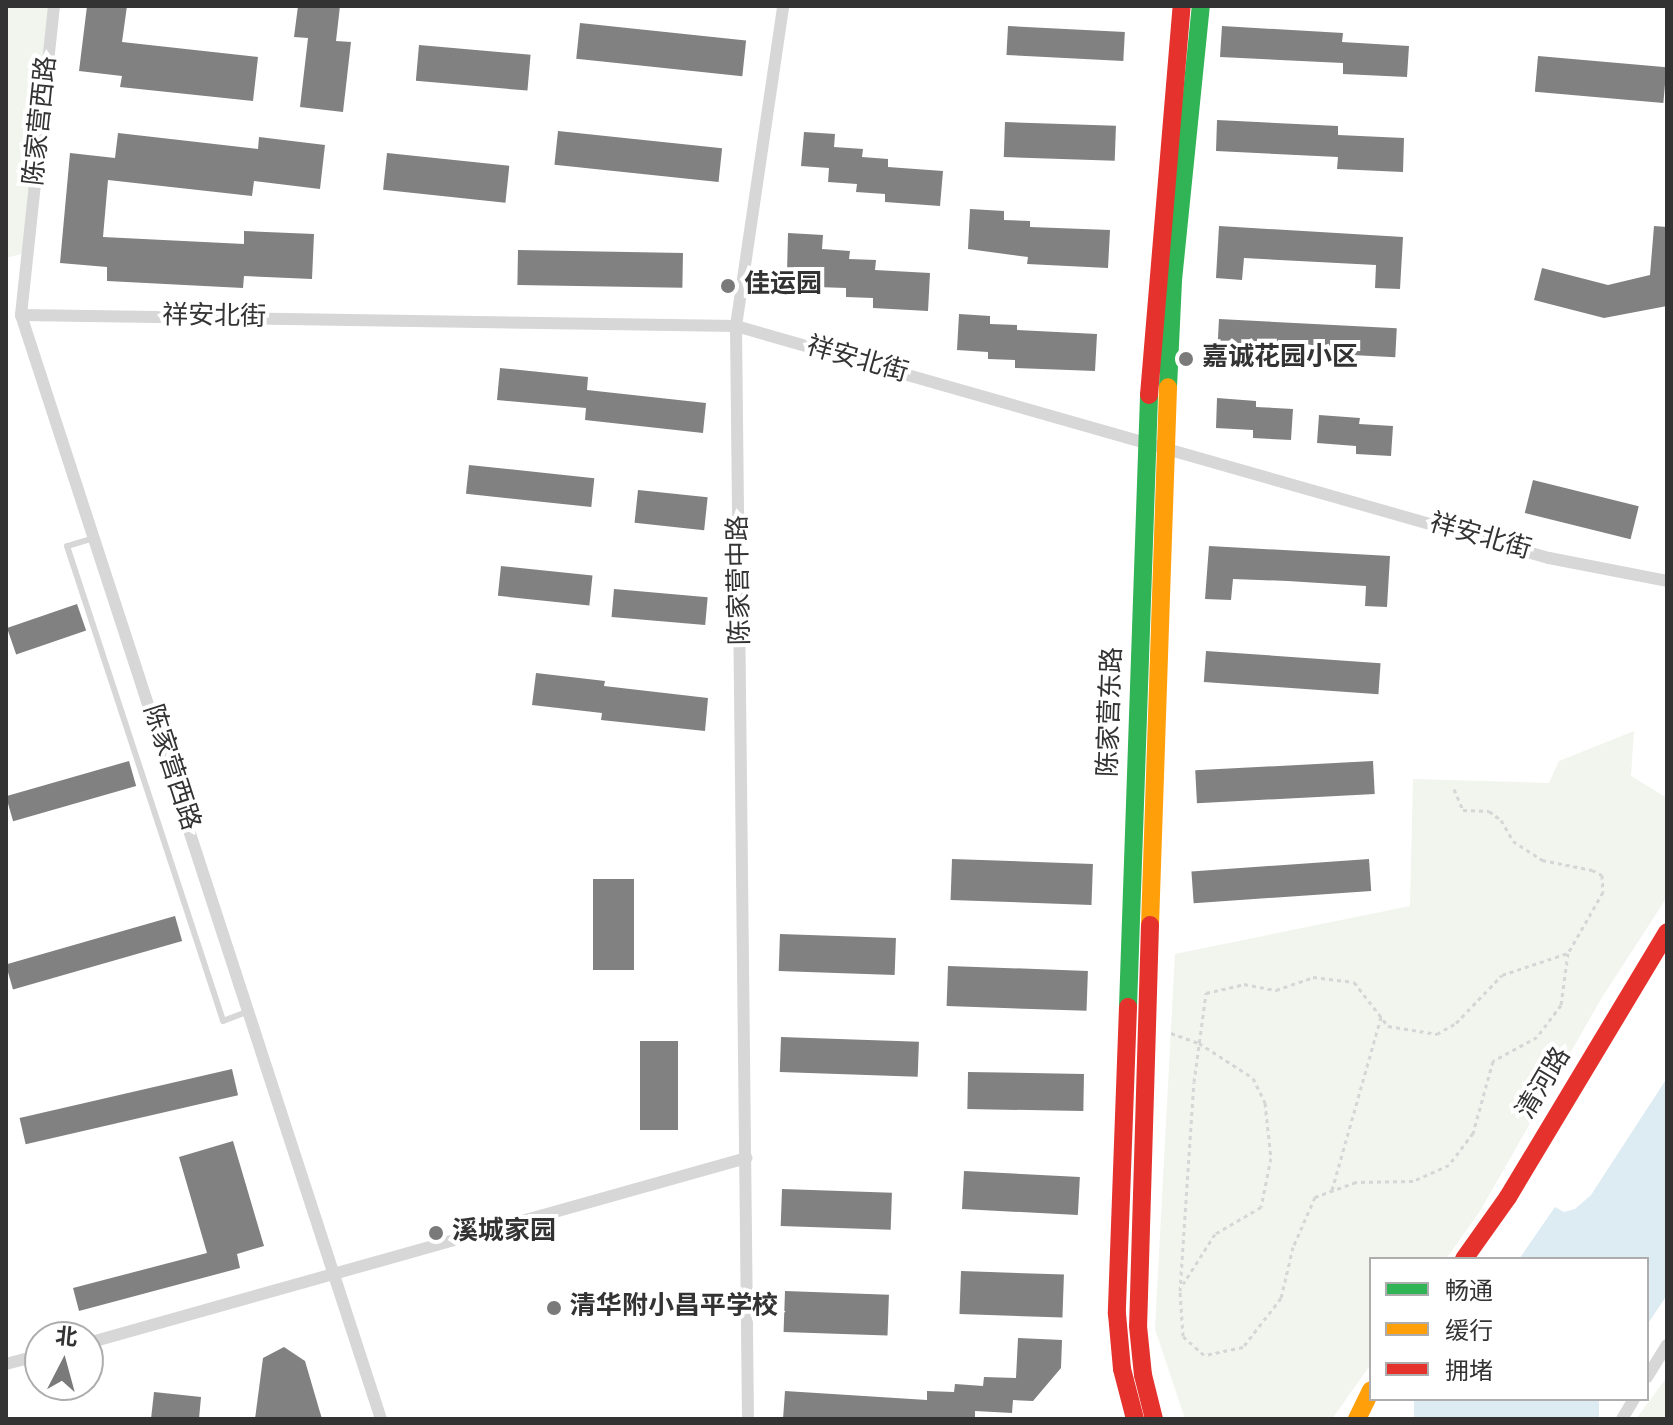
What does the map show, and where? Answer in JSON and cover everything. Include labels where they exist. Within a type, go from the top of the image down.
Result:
[{"type":"street","name":"陈家营西路","points":[[54,6],[21,315],[381,1419]]},
{"type":"street","name":"陈家营中路","points":[[748,1419],[736,326],[783,6]]},
{"type":"street","name":"陈家营东路","points":[[1154,1419],[1143,1375],[1138,1326],[1156,447],[1156,283],[1182,6]]},
{"type":"street","name":"陈家营东路","points":[[1135,1419],[1122,1369],[1117,1314],[1156,447],[1201,6]]},
{"type":"street","name":"祥安北街","points":[[21,315],[736,326],[1549,558],[1667,581]]},
{"type":"street","name":"清河路","points":[[1465,1257],[1508,1197],[1664,944]]},
{"type":"street","points":[[104,1338],[746,1158]]},
{"type":"street","points":[[1649,1374],[1667,1345]]},
{"type":"street","points":[[1357,1419],[1369,1394]]},
{"type":"street","points":[[1622,1419],[1633,1401]]},
{"type":"lane","points":[[94,538],[67,546],[223,1021],[249,1011]]},
{"type":"path","points":[[1454,789],[1463,810],[1489,811],[1501,820],[1513,841],[1542,860],[1602,875],[1603,892],[1568,953],[1561,1005],[1537,1037],[1493,1061],[1473,1133],[1449,1165],[1413,1181],[1356,1182],[1315,1197],[1293,1247],[1281,1298],[1243,1347],[1204,1355],[1183,1336],[1181,1288],[1199,1043],[1206,993],[1244,984],[1276,990],[1313,977],[1354,982],[1388,1026],[1437,1034],[1456,1023],[1502,975],[1568,953]]},
{"type":"path","points":[[1332,1190],[1381,1017]]},
{"type":"path","points":[[1171,1033],[1199,1043],[1253,1078],[1265,1103],[1271,1158],[1261,1207],[1215,1234],[1181,1288]]},
{"type":"shaded area","points":[[6,6],[54,6],[28,252],[6,258]]},
{"type":"shaded area","points":[[1634,731],[1631,776],[1667,798],[1667,897],[1601,999],[1480,1211],[1447,1257],[1369,1257],[1369,1367],[1332,1419],[1185,1419],[1155,1329],[1175,954],[1410,906],[1413,779],[1549,783],[1559,761]]},
{"type":"shaded area","points":[[1667,1078],[1667,1295],[1649,1322],[1649,1257],[1520,1257],[1555,1207],[1564,1212],[1575,1209],[1591,1195]]},
{"type":"shaded area","points":[[1667,1377],[1667,1419],[1636,1419]]},
{"type":"shaded area","points":[[1414,1401],[1599,1401],[1599,1419],[1414,1419]]},
{"type":"building","points":[[87,6],[127,6],[122,42],[258,57],[253,101],[120,87],[122,76],[79,71]]},
{"type":"building","points":[[298,6],[340,6],[336,41],[351,42],[343,112],[300,107],[308,38],[294,37]]},
{"type":"building","points":[[580,23],[746,40],[742,76],[576,59]]},
{"type":"building","points":[[1008,26],[1125,32],[1123,61],[1006,55]]},
{"type":"building","points":[[1222,26],[1343,33],[1342,42],[1409,46],[1407,77],[1343,74],[1343,63],[1220,57]]},
{"type":"building","points":[[419,45],[531,55],[527,91],[416,81]]},
{"type":"building","points":[[1538,56],[1667,67],[1663,103],[1535,92]]},
{"type":"building","points":[[1217,120],[1338,126],[1338,135],[1404,138],[1403,172],[1337,169],[1338,157],[1216,151]]},
{"type":"building","points":[[1005,122],[1116,126],[1115,161],[1004,157]]},
{"type":"building","points":[[558,131],[722,148],[719,182],[554,165]]},
{"type":"building","points":[[804,132],[835,134],[834,147],[863,149],[862,157],[888,159],[888,167],[943,171],[940,206],[885,202],[885,194],[856,192],[857,184],[828,182],[829,168],[801,166]]},
{"type":"building","points":[[118,133],[258,149],[259,137],[325,145],[320,189],[254,181],[252,196],[108,180],[103,237],[244,244],[244,231],[314,234],[312,279],[244,276],[243,288],[107,281],[107,267],[60,263],[70,153],[115,158]]},
{"type":"building","points":[[387,153],[509,166],[505,203],[383,190]]},
{"type":"building","points":[[970,209],[1004,211],[1004,220],[1030,221],[1030,227],[1110,230],[1108,268],[1027,264],[1028,257],[968,249]]},
{"type":"building","points":[[1219,226],[1403,237],[1400,289],[1375,288],[1376,265],[1244,258],[1242,280],[1216,278]]},
{"type":"building","points":[[1654,226],[1667,227],[1667,306],[1604,318],[1534,300],[1542,268],[1608,285],[1650,275]]},
{"type":"building","points":[[788,233],[823,235],[822,249],[850,251],[849,259],[876,260],[875,270],[930,273],[928,311],[873,308],[873,298],[846,297],[846,288],[817,287],[818,275],[787,273]]},
{"type":"building","points":[[518,250],[683,253],[682,288],[517,285]]},
{"type":"building","points":[[959,314],[990,316],[990,324],[1017,325],[1017,330],[1097,334],[1095,371],[1015,368],[1015,360],[988,359],[988,352],[957,350]]},
{"type":"building","points":[[1219,319],[1397,328],[1395,357],[1217,348]]},
{"type":"building","points":[[500,368],[588,377],[587,390],[706,403],[703,433],[585,420],[586,408],[497,400]]},
{"type":"building","points":[[1217,398],[1256,401],[1256,407],[1293,409],[1291,440],[1253,438],[1253,430],[1216,428]]},
{"type":"building","points":[[1319,415],[1360,418],[1359,424],[1393,426],[1391,456],[1356,454],[1356,446],[1317,443]]},
{"type":"building","points":[[469,465],[594,478],[591,507],[466,494]]},
{"type":"building","points":[[1533,480],[1639,506],[1631,539],[1525,513]]},
{"type":"building","points":[[638,490],[708,497],[704,530],[635,523]]},
{"type":"building","points":[[1209,546],[1390,556],[1387,607],[1365,606],[1366,586],[1288,581],[1233,579],[1231,600],[1205,599]]},
{"type":"building","points":[[501,566],[592,576],[589,605],[498,596]]},
{"type":"building","points":[[614,589],[708,597],[705,625],[612,617]]},
{"type":"building","points":[[77,604],[86,630],[16,655],[7,628]]},
{"type":"building","points":[[1206,651],[1381,663],[1378,694],[1204,682]]},
{"type":"building","points":[[536,673],[605,681],[604,686],[708,698],[705,731],[601,720],[602,713],[532,705]]},
{"type":"building","points":[[129,761],[136,786],[13,821],[6,796]]},
{"type":"building","points":[[1373,761],[1375,794],[1197,803],[1195,770]]},
{"type":"building","points":[[952,859],[1093,864],[1091,905],[951,900]]},
{"type":"building","points":[[1369,859],[1371,891],[1194,903],[1191,871]]},
{"type":"building","points":[[593,879],[634,879],[634,970],[593,970]]},
{"type":"building","points":[[175,916],[182,941],[13,990],[6,964]]},
{"type":"building","points":[[780,934],[896,938],[895,975],[779,971]]},
{"type":"building","points":[[948,966],[1088,971],[1087,1011],[947,1006]]},
{"type":"building","points":[[781,1037],[919,1042],[918,1077],[780,1072]]},
{"type":"building","points":[[640,1041],[678,1041],[678,1130],[640,1130]]},
{"type":"building","points":[[232,1069],[238,1095],[26,1144],[20,1118]]},
{"type":"building","points":[[968,1072],[1084,1074],[1083,1111],[967,1109]]},
{"type":"building","points":[[233,1141],[264,1246],[237,1254],[240,1268],[79,1311],[73,1288],[207,1253],[179,1157]]},
{"type":"building","points":[[964,1171],[1080,1177],[1078,1215],[962,1209]]},
{"type":"building","points":[[782,1189],[892,1193],[891,1230],[781,1226]]},
{"type":"building","points":[[961,1271],[1064,1275],[1062,1318],[959,1314]]},
{"type":"building","points":[[785,1291],[889,1295],[888,1336],[784,1332]]},
{"type":"building","points":[[1018,1338],[1062,1340],[1061,1368],[1033,1401],[1013,1400],[1012,1413],[975,1411],[975,1419],[783,1419],[785,1391],[927,1400],[927,1391],[954,1392],[955,1384],[983,1386],[984,1377],[1016,1378]]},
{"type":"building","points":[[284,1347],[305,1361],[322,1419],[255,1419],[263,1358]]},
{"type":"building","points":[[154,1392],[201,1397],[199,1419],[151,1419]]},
{"type":"traffic: fast","points":[[1168,387],[1173,280],[1201,6]]},
{"type":"traffic: fast","points":[[1128,1007],[1149,395]]},
{"type":"traffic: slow","points":[[1150,925],[1168,387]]},
{"type":"traffic: slow","points":[[1357,1419],[1369,1394]]},
{"type":"traffic: jam","points":[[1149,395],[1182,6]]},
{"type":"traffic: jam","points":[[1150,925],[1138,1326],[1143,1375],[1154,1419]]},
{"type":"traffic: jam","points":[[1465,1257],[1508,1197],[1667,932]]},
{"type":"traffic: jam","points":[[1128,1007],[1117,1314],[1122,1369],[1135,1419]]},
{"type":"place","name":"佳运园","points":[[728,286]]},
{"type":"place","name":"嘉诚花园小区","points":[[1186,359]]},
{"type":"place","name":"溪城家园","points":[[436,1233]]},
{"type":"place","name":"清华附小昌平学校","points":[[554,1308]]}]
